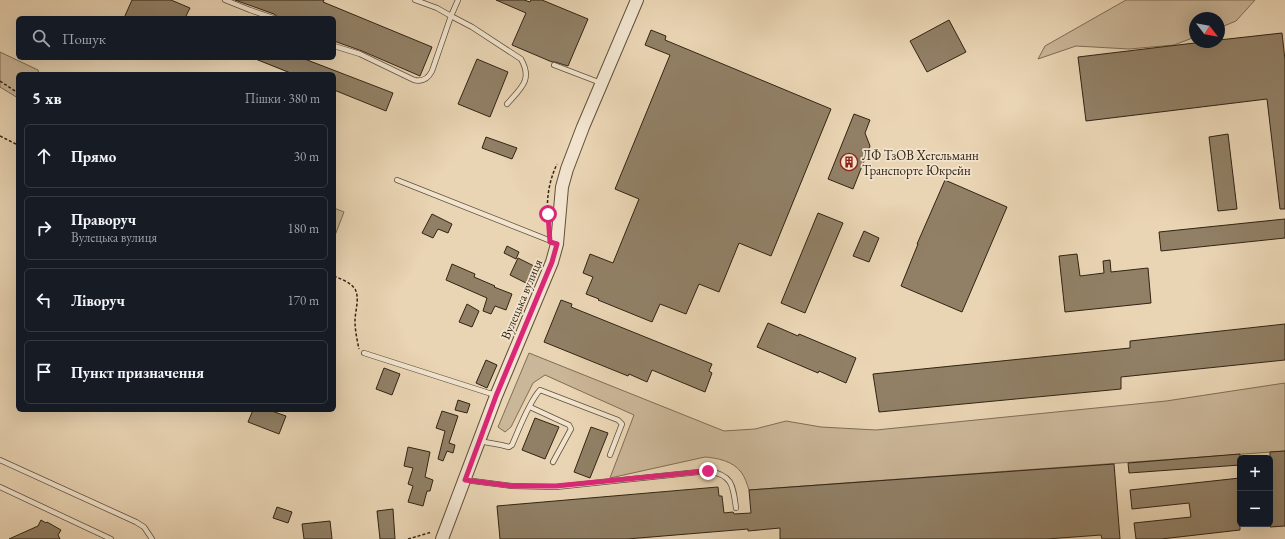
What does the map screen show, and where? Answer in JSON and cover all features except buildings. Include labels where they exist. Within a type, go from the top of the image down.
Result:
[{"type":"street","name":"Вулецька вулиця","points":[[440,537],[465,480],[496,396],[552,262],[557,244],[562,187],[567,169],[583,127],[637,0]]},
{"type":"lane","points":[[225,0],[267,16]]},
{"type":"lane","points":[[415,0],[437,8],[472,27],[521,59],[527,72],[526,78],[519,90],[507,104]]},
{"type":"lane","points":[[336,47],[360,54],[414,80],[427,79],[432,71],[458,0]]},
{"type":"lane","points":[[554,65],[603,83]]},
{"type":"lane","points":[[397,180],[557,244]]},
{"type":"lane","points":[[361,352],[496,396]]},
{"type":"lane","points":[[479,441],[509,447],[512,445],[537,393],[540,390],[618,420],[622,424],[610,455]]},
{"type":"lane","points":[[530,407],[569,425],[571,429],[553,462]]},
{"type":"lane","points":[[0,460],[136,522],[144,527],[152,539]]},
{"type":"lane","points":[[465,480],[512,486],[556,486],[708,471],[716,472],[727,478],[734,491],[736,508]]},
{"type":"lane","points":[[0,487],[111,539]]},
{"type":"path","points":[[0,82],[16,93]]},
{"type":"path","points":[[0,136],[16,144]]},
{"type":"path","points":[[548,221],[548,194],[551,177],[557,163]]},
{"type":"path","points":[[336,277],[351,285],[356,290],[356,334],[361,352]]},
{"type":"path","points":[[408,539],[440,537]]},
{"type":"shaded area","points":[[1126,0],[1255,0],[1236,21],[1225,26],[1225,12],[1189,12],[1189,39],[1174,45],[1129,49],[1076,46],[1038,59],[1045,46]]},
{"type":"shaded area","points":[[0,52],[38,70],[38,72],[16,72],[16,97],[0,87]]},
{"type":"shaded area","points":[[336,209],[344,212],[336,233]]},
{"type":"shaded area","points":[[529,353],[724,431],[755,429],[786,421],[821,427],[876,430],[1166,401],[1285,383],[1285,451],[749,490],[742,474],[734,465],[720,459],[705,457],[610,478],[634,415],[545,375],[533,383],[511,427],[505,432],[498,427]]},
{"type":"place","name":"ЛФ ТзОВ Хегельманн Транспорте Юкрейн","points":[[849,162]]},
{"type":"route","points":[[548,214],[550,242],[557,244],[552,262],[496,396],[465,480],[512,486],[556,486],[708,471]]}]
